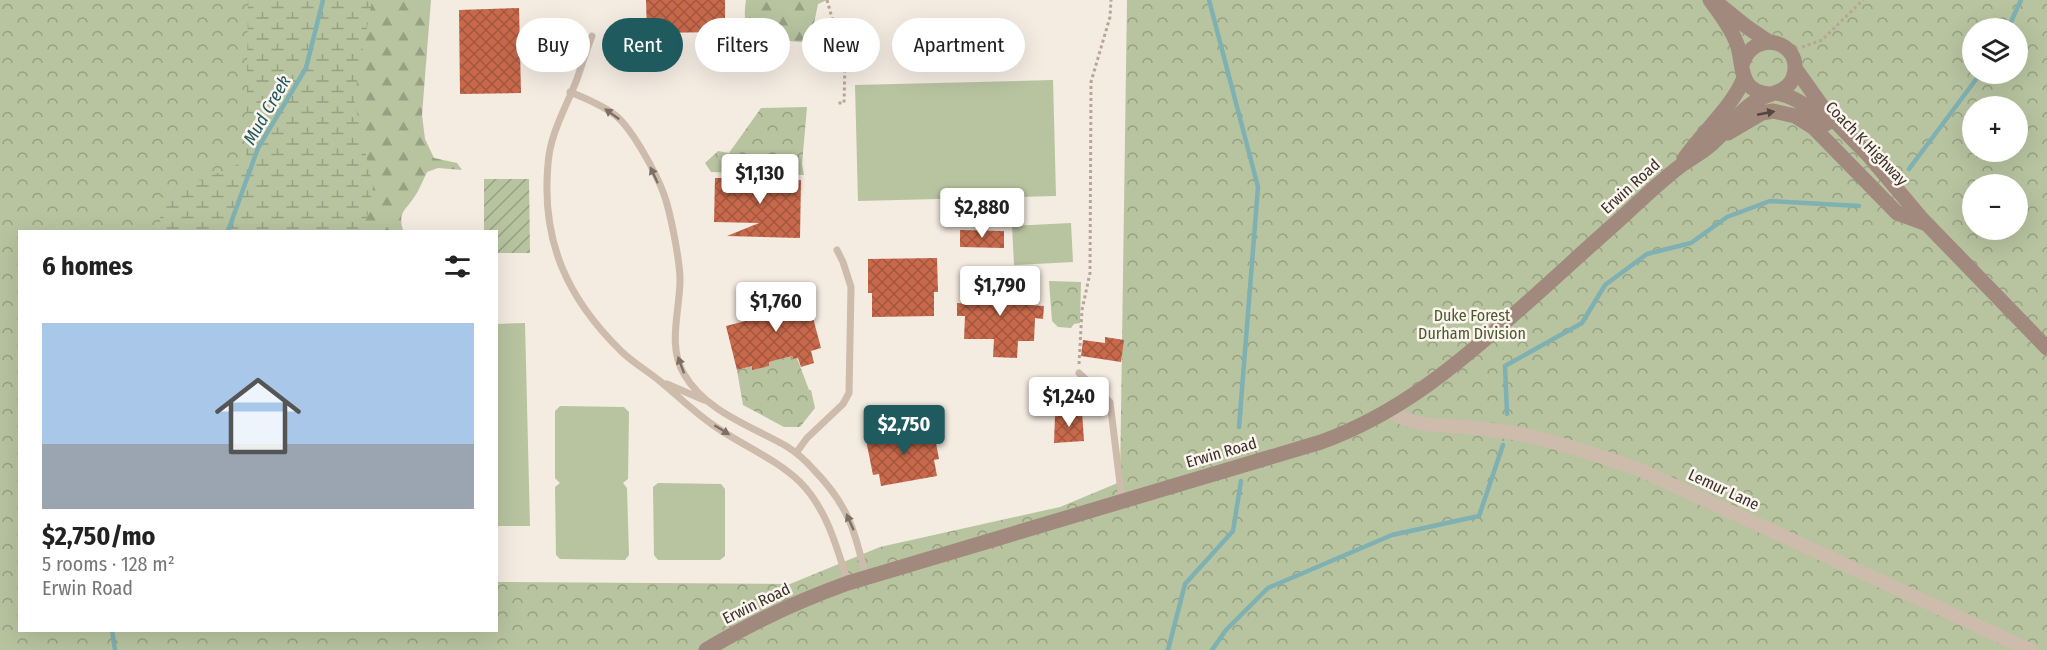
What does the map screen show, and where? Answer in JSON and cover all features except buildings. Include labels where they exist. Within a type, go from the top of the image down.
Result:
[{"type":"main road","points":[[1712,0],[1769,42]]},
{"type":"main road","points":[[1712,0],[1732,33],[1743,71]]},
{"type":"main road","points":[[1743,71],[1749,51],[1762,42],[1784,46],[1789,51]]},
{"type":"main road","name":"Coach K Highway","points":[[1789,51],[1795,68],[1827,113],[1869,156],[1927,224],[2047,348]]},
{"type":"main road","points":[[1772,94],[1790,84],[1795,68]]},
{"type":"main road","name":"Coach K Highway","points":[[1743,71],[1747,83],[1757,91],[1785,95],[1808,107],[1903,207],[1927,224]]},
{"type":"main road","name":"Erwin Road","points":[[1678,168],[1693,146],[1731,102],[1743,71]]},
{"type":"main road","name":"Erwin Road","points":[[706,650],[771,614],[848,583],[1321,442],[1363,424],[1423,390],[1489,336],[1678,168],[1716,141],[1737,115],[1753,102],[1772,94]]},
{"type":"main road","points":[[1716,141],[1762,113],[1773,111],[1795,116],[1814,128],[1897,213],[1927,224]]},
{"type":"street","name":"Lemur Lane","points":[[1389,410],[1399,418],[1421,425],[1490,429],[1539,438],[1587,451],[1638,469],[2030,650]]},
{"type":"lane","points":[[592,36],[555,128],[548,163],[548,209],[551,233],[562,270],[585,311],[622,353],[712,424],[782,467],[801,483],[828,524],[848,583]]},
{"type":"lane","points":[[570,92],[616,115],[630,132],[663,194],[667,203],[680,279],[676,330],[677,354],[683,374],[708,402]]},
{"type":"lane","points":[[796,453],[807,438],[843,404],[849,393],[851,286],[837,250]]},
{"type":"lane","points":[[1079,373],[1110,402],[1122,500]]},
{"type":"lane","points":[[660,381],[708,402],[743,425],[796,453],[831,488],[844,507],[856,536],[866,578]]},
{"type":"path","points":[[827,0],[845,64],[844,104],[838,103]]},
{"type":"path","points":[[1079,373],[1082,310],[1090,273],[1091,82],[1110,17],[1111,0]]},
{"type":"path","points":[[1789,51],[1822,40],[1863,0]]},
{"type":"green space","name":"Duke Forest Durham Division","points":[[0,0],[248,0],[246,161],[161,197],[160,230],[18,230],[18,632],[498,632],[498,582],[790,584],[880,547],[1060,507],[1120,482],[1127,0],[2047,0],[2047,650],[0,650]]},
{"type":"green space","points":[[167,0],[372,0],[354,99],[373,187],[367,218],[359,230],[100,230]]},
{"type":"green space","points":[[181,0],[431,0],[422,115],[425,139],[434,158],[457,163],[462,170],[438,168],[427,172],[402,216],[403,230],[345,230]]},
{"type":"green space","points":[[746,0],[827,0],[818,4],[815,18],[802,18],[801,42],[790,41],[790,18],[745,18]]},
{"type":"green space","points":[[1053,80],[1056,196],[858,201],[855,85]]},
{"type":"green space","points":[[807,107],[802,164],[804,175],[711,172],[705,163],[718,151],[729,153],[761,108]]},
{"type":"green space","points":[[484,179],[529,179],[530,253],[498,253],[498,230],[484,230]]},
{"type":"green space","points":[[1071,223],[1073,262],[1014,265],[1012,226]]},
{"type":"green space","points":[[1049,281],[1081,282],[1080,323],[1074,324],[1071,328],[1058,327],[1052,321]]},
{"type":"green space","points":[[525,323],[530,526],[498,526],[498,324]]},
{"type":"green space","points":[[792,356],[793,359],[797,358],[809,390],[811,390],[815,408],[800,427],[784,427],[743,405],[737,370],[752,366],[752,369],[769,366],[769,362]]},
{"type":"green space","points":[[560,406],[624,407],[629,412],[628,479],[623,483],[627,488],[629,555],[625,560],[560,559],[556,555],[555,487],[560,483],[555,478],[555,411]]},
{"type":"green space","points":[[658,483],[721,484],[725,489],[725,556],[720,560],[658,560],[654,555],[653,487]]},
{"type":"waterway","name":"Mud Creek","points":[[228,230],[258,148],[306,68],[323,0]]},
{"type":"waterway","points":[[1209,0],[1258,187],[1239,427]]},
{"type":"waterway","points":[[2013,18],[2021,0]]},
{"type":"waterway","points":[[1909,169],[1973,84]]},
{"type":"waterway","points":[[1507,414],[1505,366],[1582,323],[1605,285],[1647,254],[1691,243],[1727,217],[1770,201],[1859,206]]},
{"type":"waterway","points":[[1212,650],[1226,630],[1268,588],[1392,535],[1479,516],[1503,445]]},
{"type":"waterway","points":[[1168,650],[1185,584],[1233,531],[1241,481]]},
{"type":"waterway","name":"Mud Creek","points":[[112,632],[115,650]]}]
